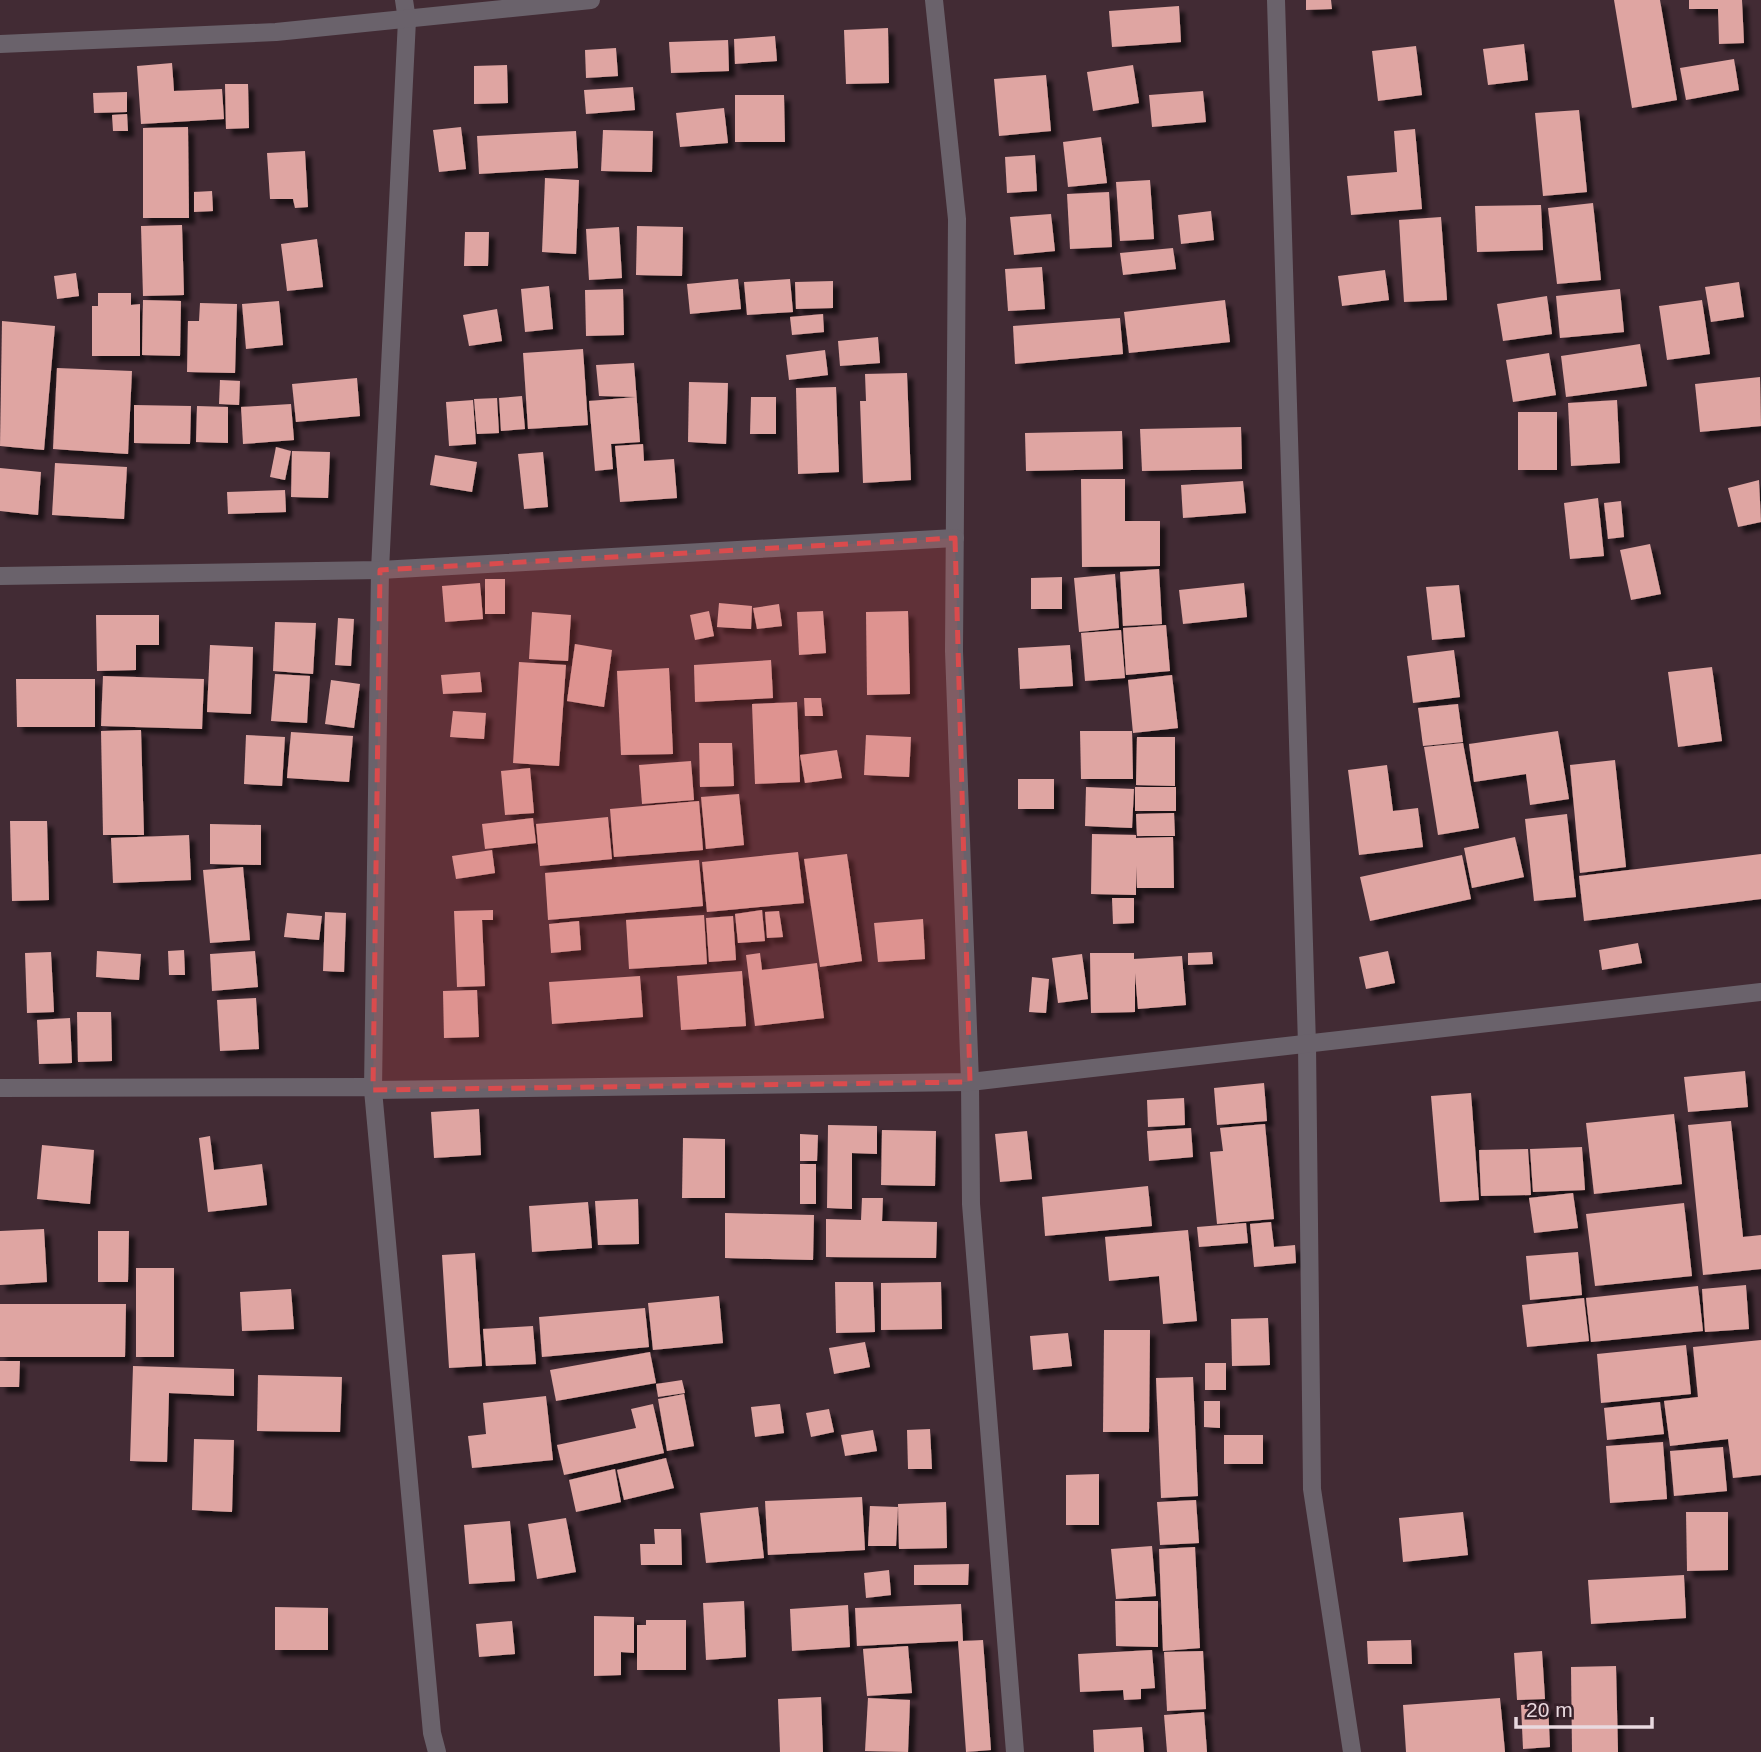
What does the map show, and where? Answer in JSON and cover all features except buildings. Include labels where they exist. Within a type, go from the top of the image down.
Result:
[{"type":"street","points":[[404,0],[407,20],[380,570],[373,1090],[431,1720],[437,1752]]},
{"type":"street","points":[[0,44],[276,32],[591,0]]},
{"type":"street","points":[[934,0],[957,219],[954,651],[970,1082],[971,1204],[1014,1752]]},
{"type":"street","points":[[1276,0],[1307,1045],[1312,1489],[1352,1752]]},
{"type":"street","points":[[0,576],[380,570],[955,538]]},
{"type":"street","points":[[0,1088],[370,1087],[373,1090],[970,1082],[1761,992]]},
{"type":"highlighted area","points":[[955,538],[970,1082],[373,1090],[380,570]]}]
